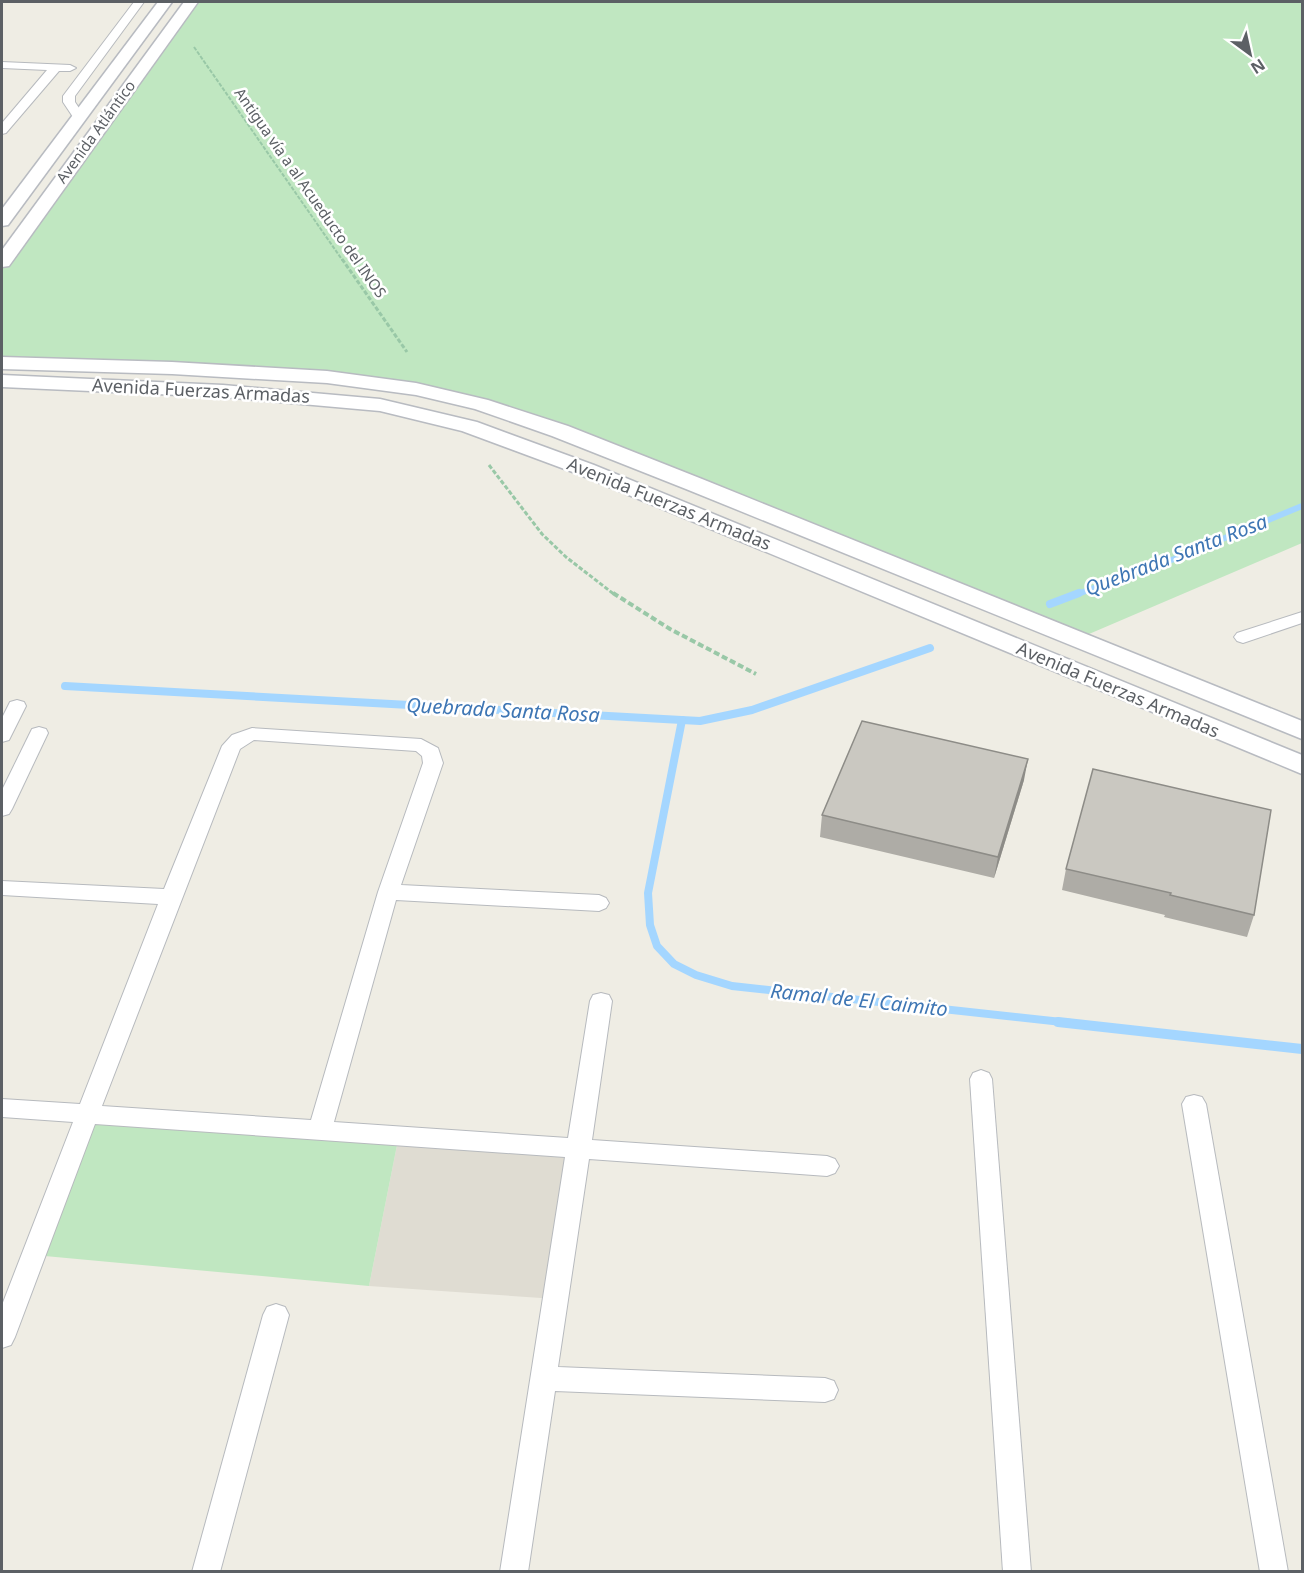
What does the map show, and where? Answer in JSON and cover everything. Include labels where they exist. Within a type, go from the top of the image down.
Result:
[{"type":"street","points":[[2,130],[17,112],[58,86],[139,2]]},
{"type":"street","name":"Avenida Atlántico","points":[[2,221],[165,2]]},
{"type":"street","name":"Avenida Atlántico","points":[[2,262],[191,2]]},
{"type":"street","points":[[2,65],[70,68]]},
{"type":"street","points":[[56,67],[58,86],[69,96],[69,102],[79,117]]},
{"type":"street","points":[[2,112],[17,112]]},
{"type":"street","name":"Avenida Fuerzas Armadas","points":[[2,363],[172,368],[327,377],[406,387],[481,404],[531,420],[694,484],[1302,731]]},
{"type":"street","name":"Avenida Fuerzas Armadas","points":[[2,381],[170,388],[320,398],[399,408],[467,425],[523,444],[642,492],[1302,765]]},
{"type":"street","points":[[1243,637],[1302,616]]},
{"type":"street","points":[[2,736],[17,706]]},
{"type":"street","points":[[2,809],[39,733]]},
{"type":"street","points":[[2,1337],[171,897],[232,746],[239,739],[252,734],[421,745],[431,753],[433,763],[388,892],[320,1130]]},
{"type":"street","points":[[2,888],[171,897]]},
{"type":"street","points":[[388,892],[599,903]]},
{"type":"street","points":[[513,1572],[601,1001]]},
{"type":"street","points":[[981,1078],[1017,1572]]},
{"type":"street","points":[[1194,1104],[1274,1572]]},
{"type":"street","points":[[2,1108],[827,1166]]},
{"type":"street","points":[[206,1572],[276,1315]]},
{"type":"street","points":[[543,1378],[825,1390]]},
{"type":"path","name":"Antigua vía a al Acueducto del INOS","points":[[194,47],[407,352]]},
{"type":"path","points":[[489,465],[541,533],[598,585],[668,629],[756,674]]},
{"type":"shaded area","points":[[399,1135],[579,1148],[556,1299],[369,1286]]},
{"type":"green space","points":[[191,2],[1302,2],[1302,543],[1075,640],[694,484],[416,389],[172,368],[2,363],[2,262]]},
{"type":"green space","points":[[88,1114],[399,1135],[369,1286],[34,1255]]},
{"type":"building","points":[[862,721],[1028,759],[998,857],[822,815]]},
{"type":"building","points":[[1093,769],[1271,810],[1254,915],[1066,869]]},
{"type":"waterway","name":"Quebrada Santa Rosa","points":[[1075,595],[1174,559],[1302,506]]},
{"type":"waterway","name":"Quebrada Santa Rosa","points":[[1050,604],[1079,593]]},
{"type":"waterway","name":"Quebrada Santa Rosa","points":[[682,720],[700,721],[752,710],[930,648]]},
{"type":"waterway","name":"Quebrada Santa Rosa","points":[[65,686],[682,720]]},
{"type":"waterway","name":"Ramal de El Caimito","points":[[682,720],[648,893],[650,925],[657,946],[674,964],[696,975],[732,986],[1071,1023]]},
{"type":"waterway","name":"Ramal de El Caimito","points":[[1058,1022],[1302,1049]]}]
